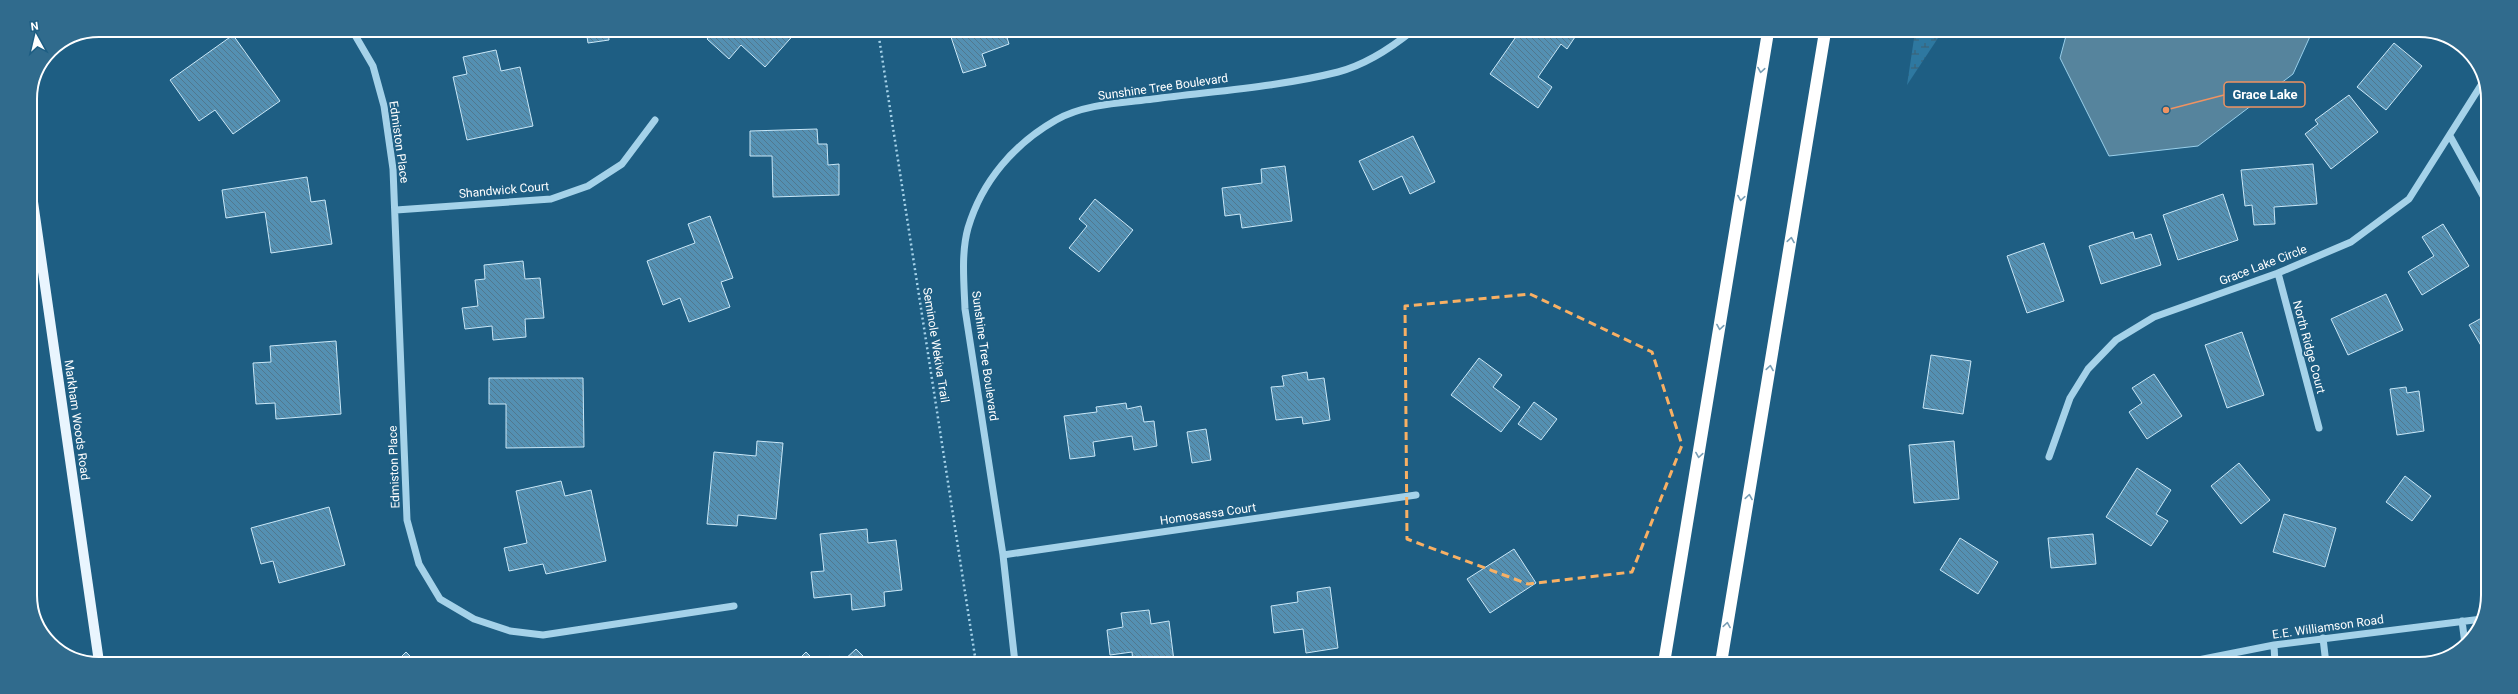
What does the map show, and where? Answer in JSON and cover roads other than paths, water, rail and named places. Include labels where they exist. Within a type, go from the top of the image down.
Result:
[{"type":"highway","points":[[1665,657],[1767,37]]},
{"type":"highway","points":[[1722,657],[1824,37]]},
{"type":"main road","name":"Markham Woods Road","points":[[37,230],[98,657]]},
{"type":"street","name":"Edmiston Place","points":[[356,37],[372,66],[384,106],[393,170],[396,210],[407,520],[419,564],[440,599],[474,620],[510,632],[543,635],[734,606]]},
{"type":"street","name":"Sunshine Tree Boulevard","points":[[1014,657],[1003,555],[965,309],[964,270],[968,228],[985,186],[1014,150],[1056,120],[1098,105],[1281,82],[1340,72],[1390,48],[1404,37]]},
{"type":"street","name":"Grace Lake Circle","points":[[2049,457],[2070,398],[2088,369],[2116,340],[2154,317],[2278,273],[2351,242],[2409,199],[2480,87]]},
{"type":"street","name":"Shandwick Court","points":[[396,210],[551,198],[580,188],[622,164],[656,120]]},
{"type":"street","points":[[2450,136],[2481,191]]},
{"type":"street","name":"North Ridge Court","points":[[2278,273],[2318,428]]},
{"type":"street","name":"Homosassa Court","points":[[1003,555],[1416,495]]},
{"type":"street","name":"E.E. Williamson Road","points":[[2213,657],[2274,645],[2323,638],[2476,620]]},
{"type":"street","points":[[2462,621],[2464,638]]},
{"type":"street","points":[[2323,638],[2325,657]]},
{"type":"street","points":[[2274,645],[2275,657]]},
{"type":"place","name":"Grace Lake","points":[[2166,110]]}]
